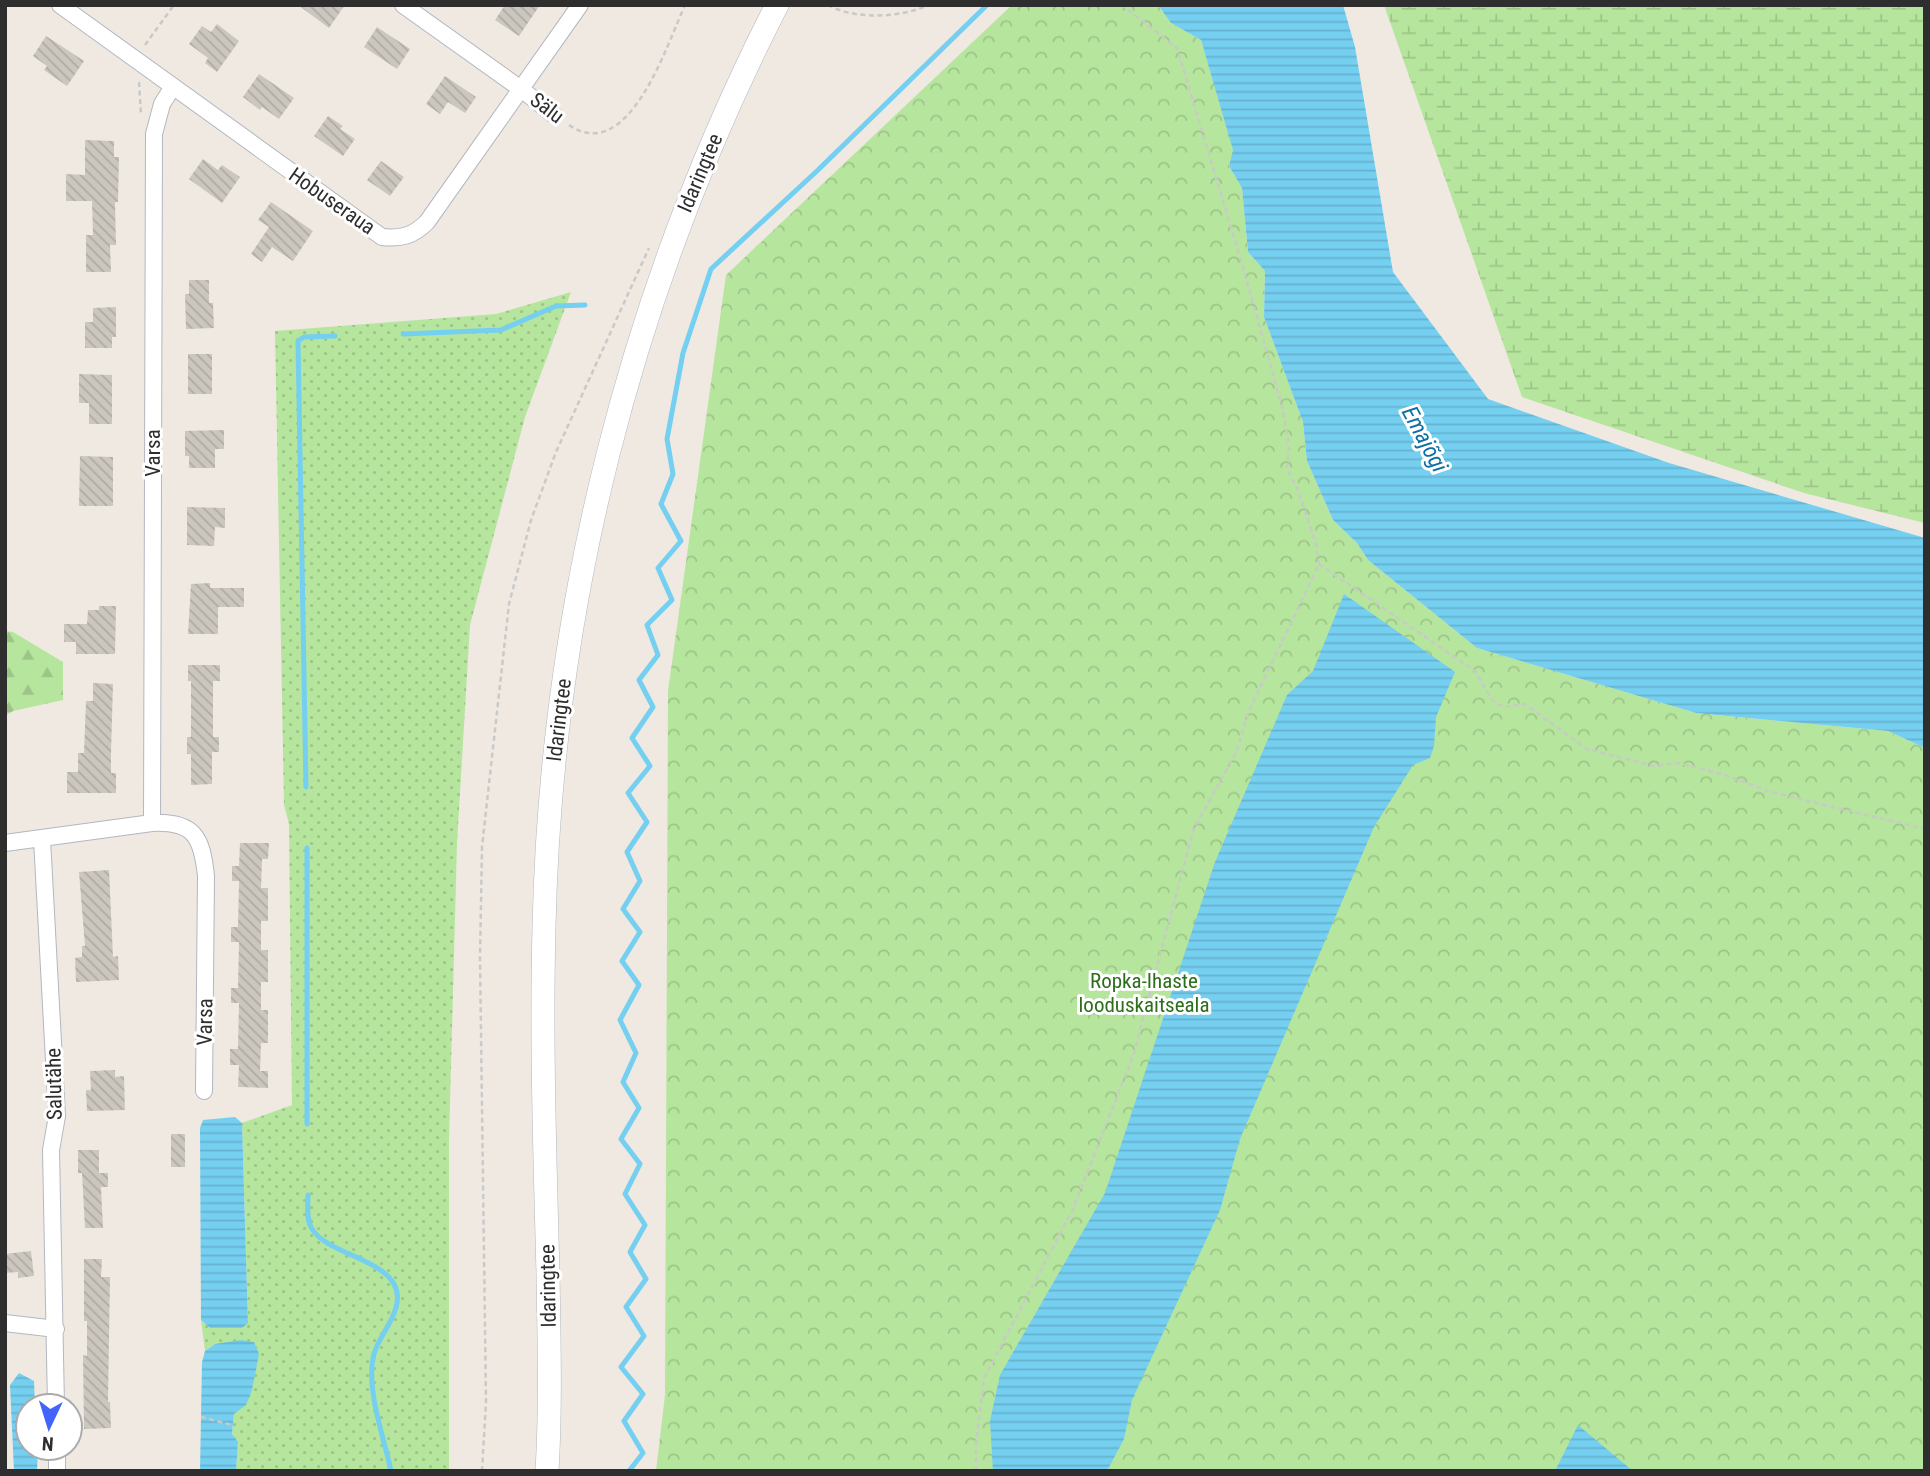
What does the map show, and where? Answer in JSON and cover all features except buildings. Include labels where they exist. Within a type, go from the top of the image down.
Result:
[{"type":"main road","name":"Idaringtee","points":[[547,1471],[549,1342],[543,1053],[544,926],[549,810],[559,720],[583,562],[607,454],[641,337],[685,206],[733,96],[777,5]]},
{"type":"street","name":"Hobuseraua","points":[[60,5],[382,237],[397,239],[408,236],[426,222],[580,5]]},
{"type":"street","name":"Sälu","points":[[403,5],[554,115]]},
{"type":"street","name":"Varsa","points":[[152,823],[154,134],[162,104],[172,88]]},
{"type":"street","name":"Varsa","points":[[5,843],[152,823],[176,824],[198,839],[202,845],[206,876],[204,1091]]},
{"type":"street","name":"Salutähe","points":[[43,839],[57,1115],[51,1150],[56,1392]]},
{"type":"street","points":[[5,1323],[55,1329]]},
{"type":"path","points":[[141,118],[139,83],[130,69],[174,5]]},
{"type":"path","name":"Sälu","points":[[554,115],[575,129],[598,133],[617,127],[634,111],[685,5]]},
{"type":"path","points":[[828,5],[836,10],[868,16],[911,13],[928,5]]},
{"type":"path","points":[[976,1471],[976,1442],[984,1378],[1072,1211],[1133,1056],[1194,828],[1237,753],[1248,713],[1319,564],[1316,544],[1298,490],[1287,469],[1289,448],[1283,410],[1177,48],[1122,5]]},
{"type":"path","points":[[482,1471],[486,1402],[480,958],[482,847],[509,604],[531,520],[556,452],[649,248]]},
{"type":"path","points":[[1319,564],[1475,671],[1492,700],[1503,706],[1525,704],[1587,749],[1654,766],[1679,763],[1722,774],[1771,792],[1925,829]]},
{"type":"path","points":[[201,1417],[232,1425]]},
{"type":"green space","name":"Ropka-Ihaste looduskaitseala","points":[[1012,5],[1158,5],[1171,23],[1201,40],[1234,150],[1229,166],[1242,188],[1248,252],[1265,271],[1264,317],[1303,422],[1307,461],[1333,520],[1357,543],[1368,560],[1477,648],[1696,713],[1888,731],[1925,748],[1925,1471],[656,1471],[665,1395],[668,691],[726,275]]},
{"type":"green space","points":[[1384,5],[1925,5],[1925,523],[1804,493],[1522,397]]},
{"type":"green space","points":[[571,292],[525,417],[470,625],[457,843],[449,1140],[449,1471],[236,1471],[238,1442],[232,1434],[234,1414],[215,1344],[205,1351],[201,1320],[210,1328],[248,1323],[242,1123],[292,1105],[289,824],[284,805],[275,331],[496,314]]},
{"type":"green space","points":[[5,631],[13,632],[63,662],[63,700],[13,711],[5,716]]},
{"type":"water","name":"Emajõgi","points":[[1158,5],[1343,5],[1355,47],[1393,272],[1488,399],[1669,463],[1925,538],[1925,748],[1888,731],[1696,713],[1477,648],[1368,560],[1357,543],[1333,520],[1307,461],[1303,422],[1264,317],[1265,271],[1248,252],[1242,188],[1229,166],[1233,150],[1201,40],[1171,23]]},
{"type":"water","points":[[1344,594],[1455,672],[1436,717],[1434,746],[1430,758],[1413,765],[1374,827],[1240,1139],[1220,1210],[1132,1400],[1124,1439],[1107,1471],[993,1471],[990,1421],[1000,1375],[1105,1193],[1215,862],[1287,695],[1313,671]]},
{"type":"water","points":[[235,1117],[242,1123],[248,1323],[242,1328],[210,1328],[201,1320],[200,1128],[203,1120]]},
{"type":"water","points":[[241,1340],[254,1342],[259,1354],[252,1390],[246,1405],[234,1414],[232,1434],[238,1442],[236,1471],[200,1471],[202,1362],[205,1351],[215,1344]]},
{"type":"water","points":[[19,1373],[34,1381],[34,1392],[14,1392],[14,1462],[37,1462],[37,1471],[14,1471],[10,1385]]},
{"type":"water","points":[[1578,1425],[1633,1471],[1555,1471]]},
{"type":"waterway","points":[[629,1471],[643,1453],[624,1421],[643,1394],[621,1367],[644,1336],[626,1307],[646,1279],[630,1252],[645,1225],[625,1194],[640,1164],[621,1139],[639,1108],[623,1082],[636,1053],[620,1020],[639,985],[622,961],[640,932],[623,909],[640,881],[627,852],[647,822],[628,793],[650,766],[632,738],[653,707],[639,680],[658,655],[647,625],[672,600],[658,568],[681,541],[661,504],[673,474],[667,439],[683,353],[711,269],[818,170],[987,5]]},
{"type":"waterway","points":[[403,334],[501,330],[556,306],[585,305]]},
{"type":"waterway","points":[[306,787],[298,341],[304,337],[335,336]]},
{"type":"waterway","points":[[307,848],[307,1124]]},
{"type":"waterway","points":[[308,1195],[308,1220],[317,1236],[387,1275],[397,1293],[395,1311],[377,1346],[372,1367],[376,1413],[391,1471]]}]
